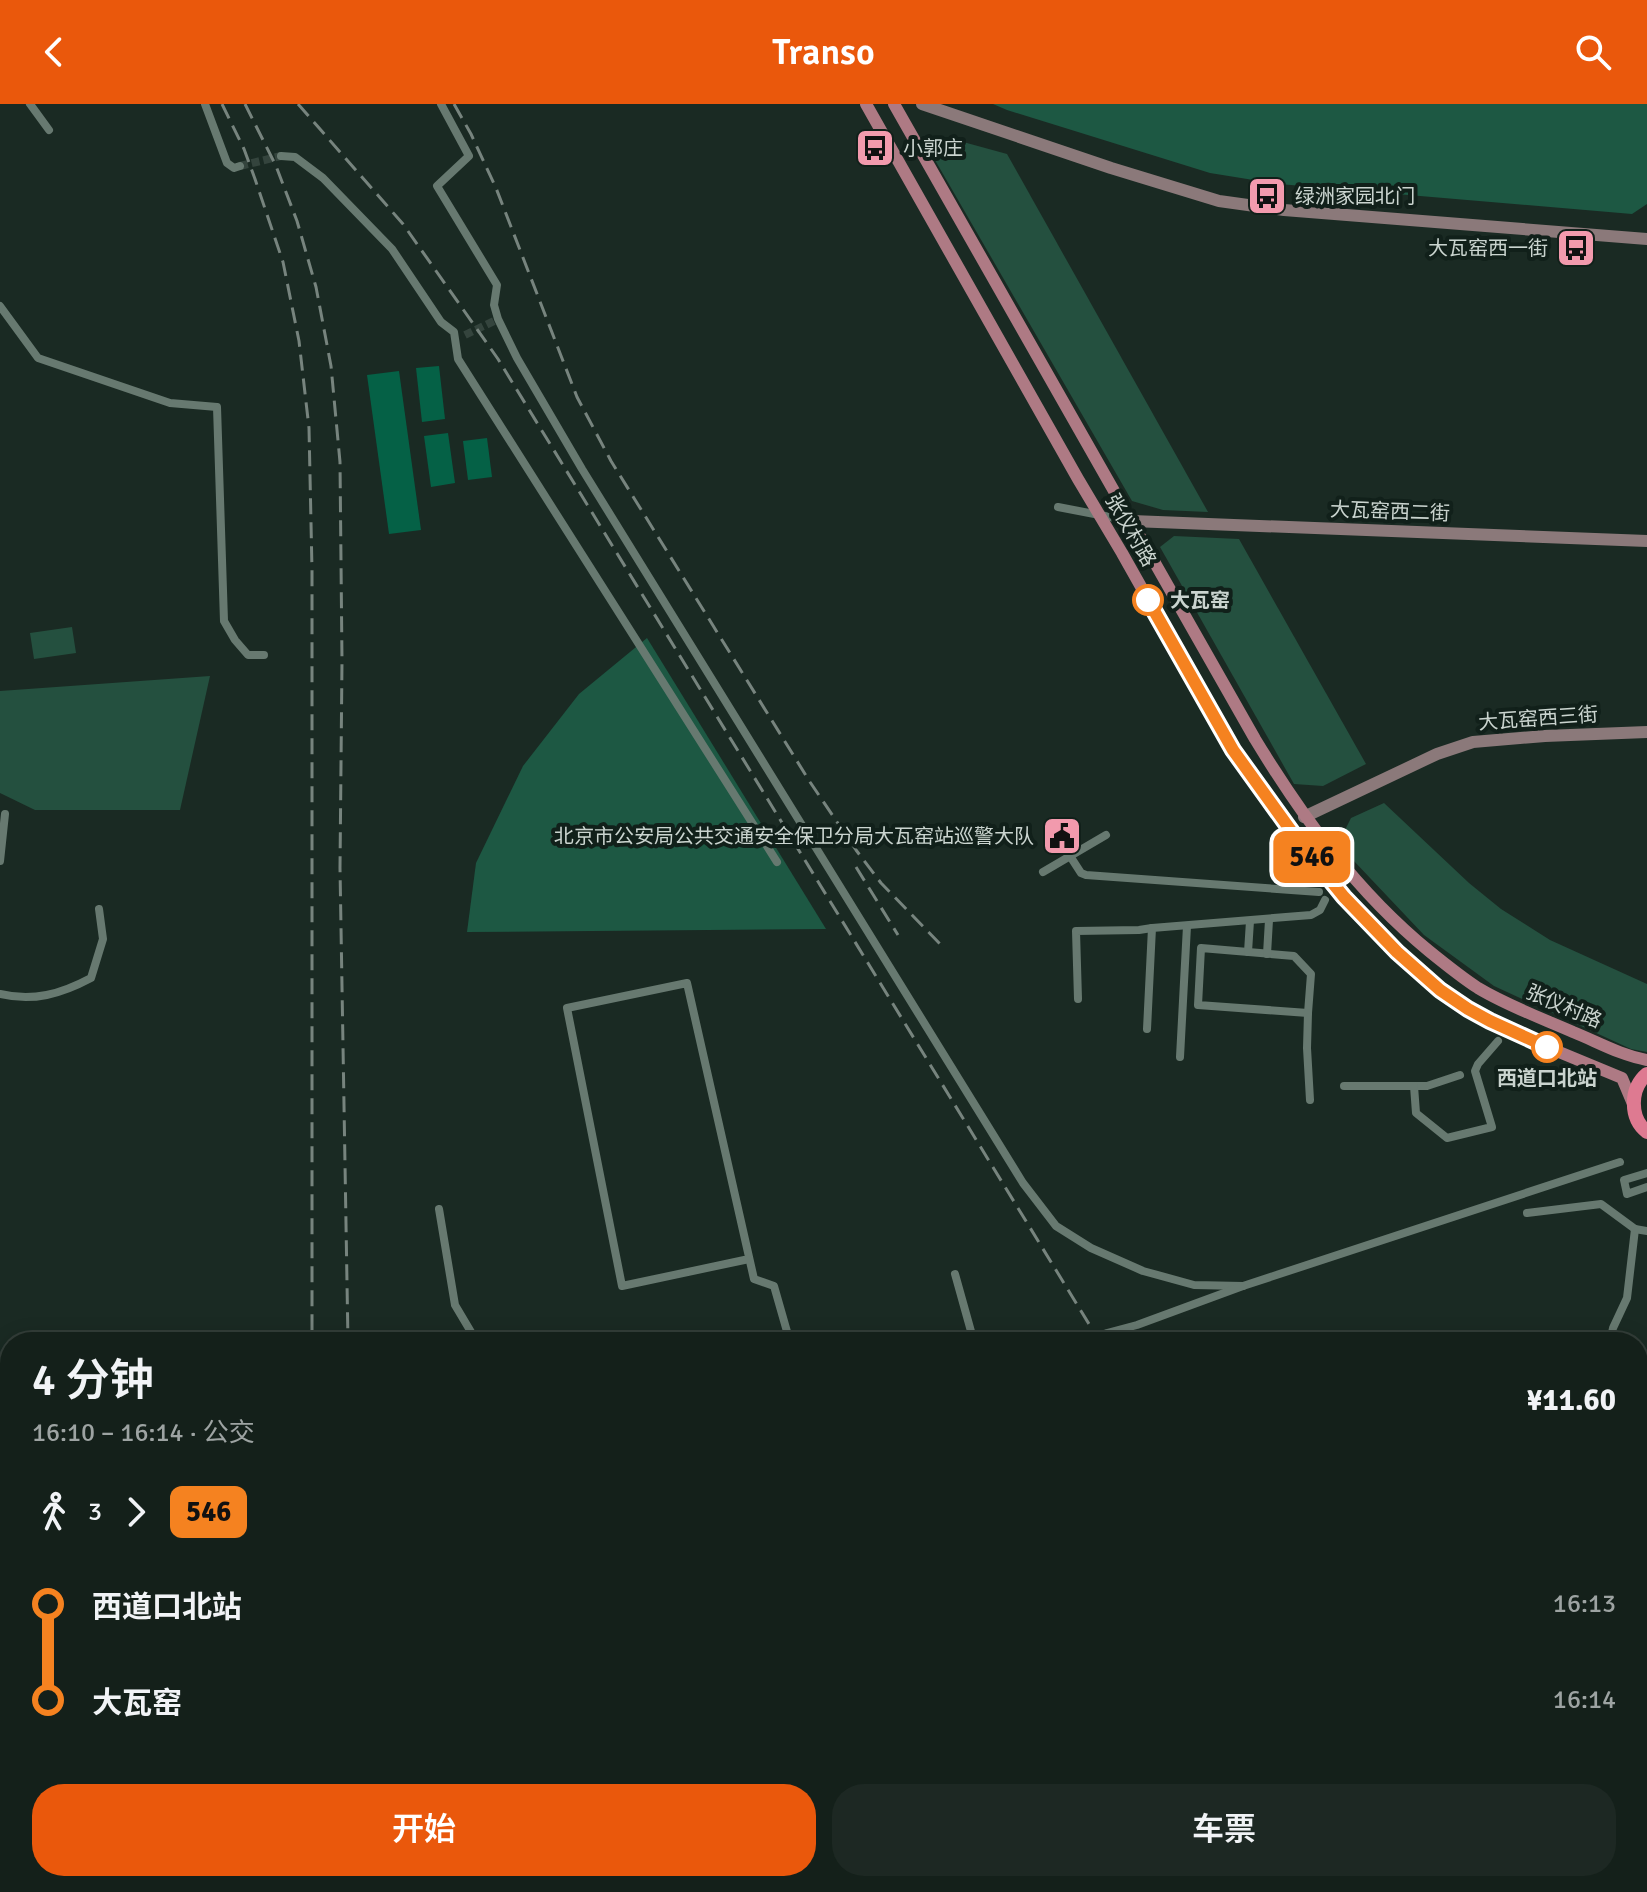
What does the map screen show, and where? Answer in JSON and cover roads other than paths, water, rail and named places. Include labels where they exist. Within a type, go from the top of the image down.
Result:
[{"type":"highway","points":[[1647,1074],[1641,1079],[1633,1104],[1640,1126],[1647,1132]]},
{"type":"main road","name":"张仪村路","points":[[868,104],[1233,750],[1297,839],[1344,897],[1397,952],[1440,990],[1508,1031],[1622,1078],[1633,1104]]},
{"type":"main road","name":"张仪村路","points":[[894,104],[1255,739],[1304,817],[1332,853],[1390,918],[1478,988],[1520,1010],[1627,1056],[1647,1060]]},
{"type":"street","points":[[30,104],[49,130]]},
{"type":"street","points":[[205,104],[227,163],[234,168],[240,166]]},
{"type":"street","points":[[441,104],[469,156],[437,186],[497,285],[494,305],[517,358],[582,469],[1023,1183],[1056,1226],[1091,1248],[1143,1271],[1194,1285],[1243,1286]]},
{"type":"street","points":[[922,104],[1219,201],[1284,210],[1647,239]]},
{"type":"street","points":[[281,156],[295,157],[323,178],[392,249],[441,322],[454,332],[465,335]]},
{"type":"street","points":[[0,306],[38,358],[170,403],[217,407],[224,621],[248,655],[264,655]]},
{"type":"street","points":[[454,332],[458,359],[777,862]]},
{"type":"street","points":[[1058,507],[1132,521]]},
{"type":"street","name":"大瓦窑西二街","points":[[1132,521],[1647,541]]},
{"type":"street","name":"大瓦窑西三街","points":[[1304,817],[1437,754],[1473,742],[1647,732]]},
{"type":"street","points":[[0,861],[5,814]]},
{"type":"street","points":[[1043,872],[1106,835]]},
{"type":"street","points":[[1070,856],[1081,873],[1086,875],[1319,892]]},
{"type":"street","points":[[1078,999],[1076,931],[1139,930],[1311,915],[1320,910],[1325,900]]},
{"type":"street","points":[[0,994],[17,998],[47,997],[91,978],[103,939],[99,909]]},
{"type":"street","points":[[1267,954],[1269,920]]},
{"type":"street","points":[[1248,952],[1250,921]]},
{"type":"street","points":[[1180,1057],[1187,926]]},
{"type":"street","points":[[1147,1029],[1152,928]]},
{"type":"street","points":[[1308,1013],[1198,1005],[1201,948],[1294,956],[1311,974],[1307,1048],[1310,1100]]},
{"type":"street","points":[[749,1259],[622,1286],[567,1008],[687,983],[754,1279],[774,1286],[787,1332]]},
{"type":"street","points":[[1414,1086],[1416,1113],[1447,1138],[1492,1127],[1475,1071],[1498,1041]]},
{"type":"street","points":[[1344,1086],[1427,1086],[1460,1075]]},
{"type":"street","points":[[1111,1332],[1620,1162]]},
{"type":"street","points":[[1647,1173],[1624,1180],[1627,1194],[1647,1187]]},
{"type":"street","points":[[1527,1213],[1601,1204],[1635,1229],[1647,1231]]},
{"type":"street","points":[[439,1209],[455,1305],[471,1332]]},
{"type":"street","points":[[1612,1332],[1627,1298],[1635,1229]]},
{"type":"street","points":[[955,1274],[971,1332]]},
{"type":"tunnel","points":[[240,166],[281,156]]},
{"type":"tunnel","points":[[465,335],[498,319]]},
{"type":"railway","points":[[222,104],[244,149],[283,262],[299,341],[309,428],[312,570],[312,1332]]},
{"type":"railway","points":[[245,104],[276,166],[297,221],[316,287],[331,366],[340,462],[340,868],[348,1332]]},
{"type":"railway","points":[[298,104],[403,224],[498,359],[1094,1332]]},
{"type":"railway","points":[[454,104],[496,188],[577,397],[611,461],[810,782],[856,850],[881,883],[941,945]]},
{"type":"railway","points":[[856,867],[898,935]]},
{"type":"place","name":"小郭庄","points":[[875,148]]},
{"type":"place","name":"绿洲家园北门","points":[[1267,196]]},
{"type":"place","name":"大瓦窑西一街","points":[[1576,248]]},
{"type":"place","name":"大瓦窑","points":[[1148,600]]},
{"type":"place","name":"北京市公安局公共交通安全保卫分局大瓦窑站巡警大队","points":[[1062,836]]},
{"type":"place","name":"西道口北站","points":[[1547,1047]]}]
